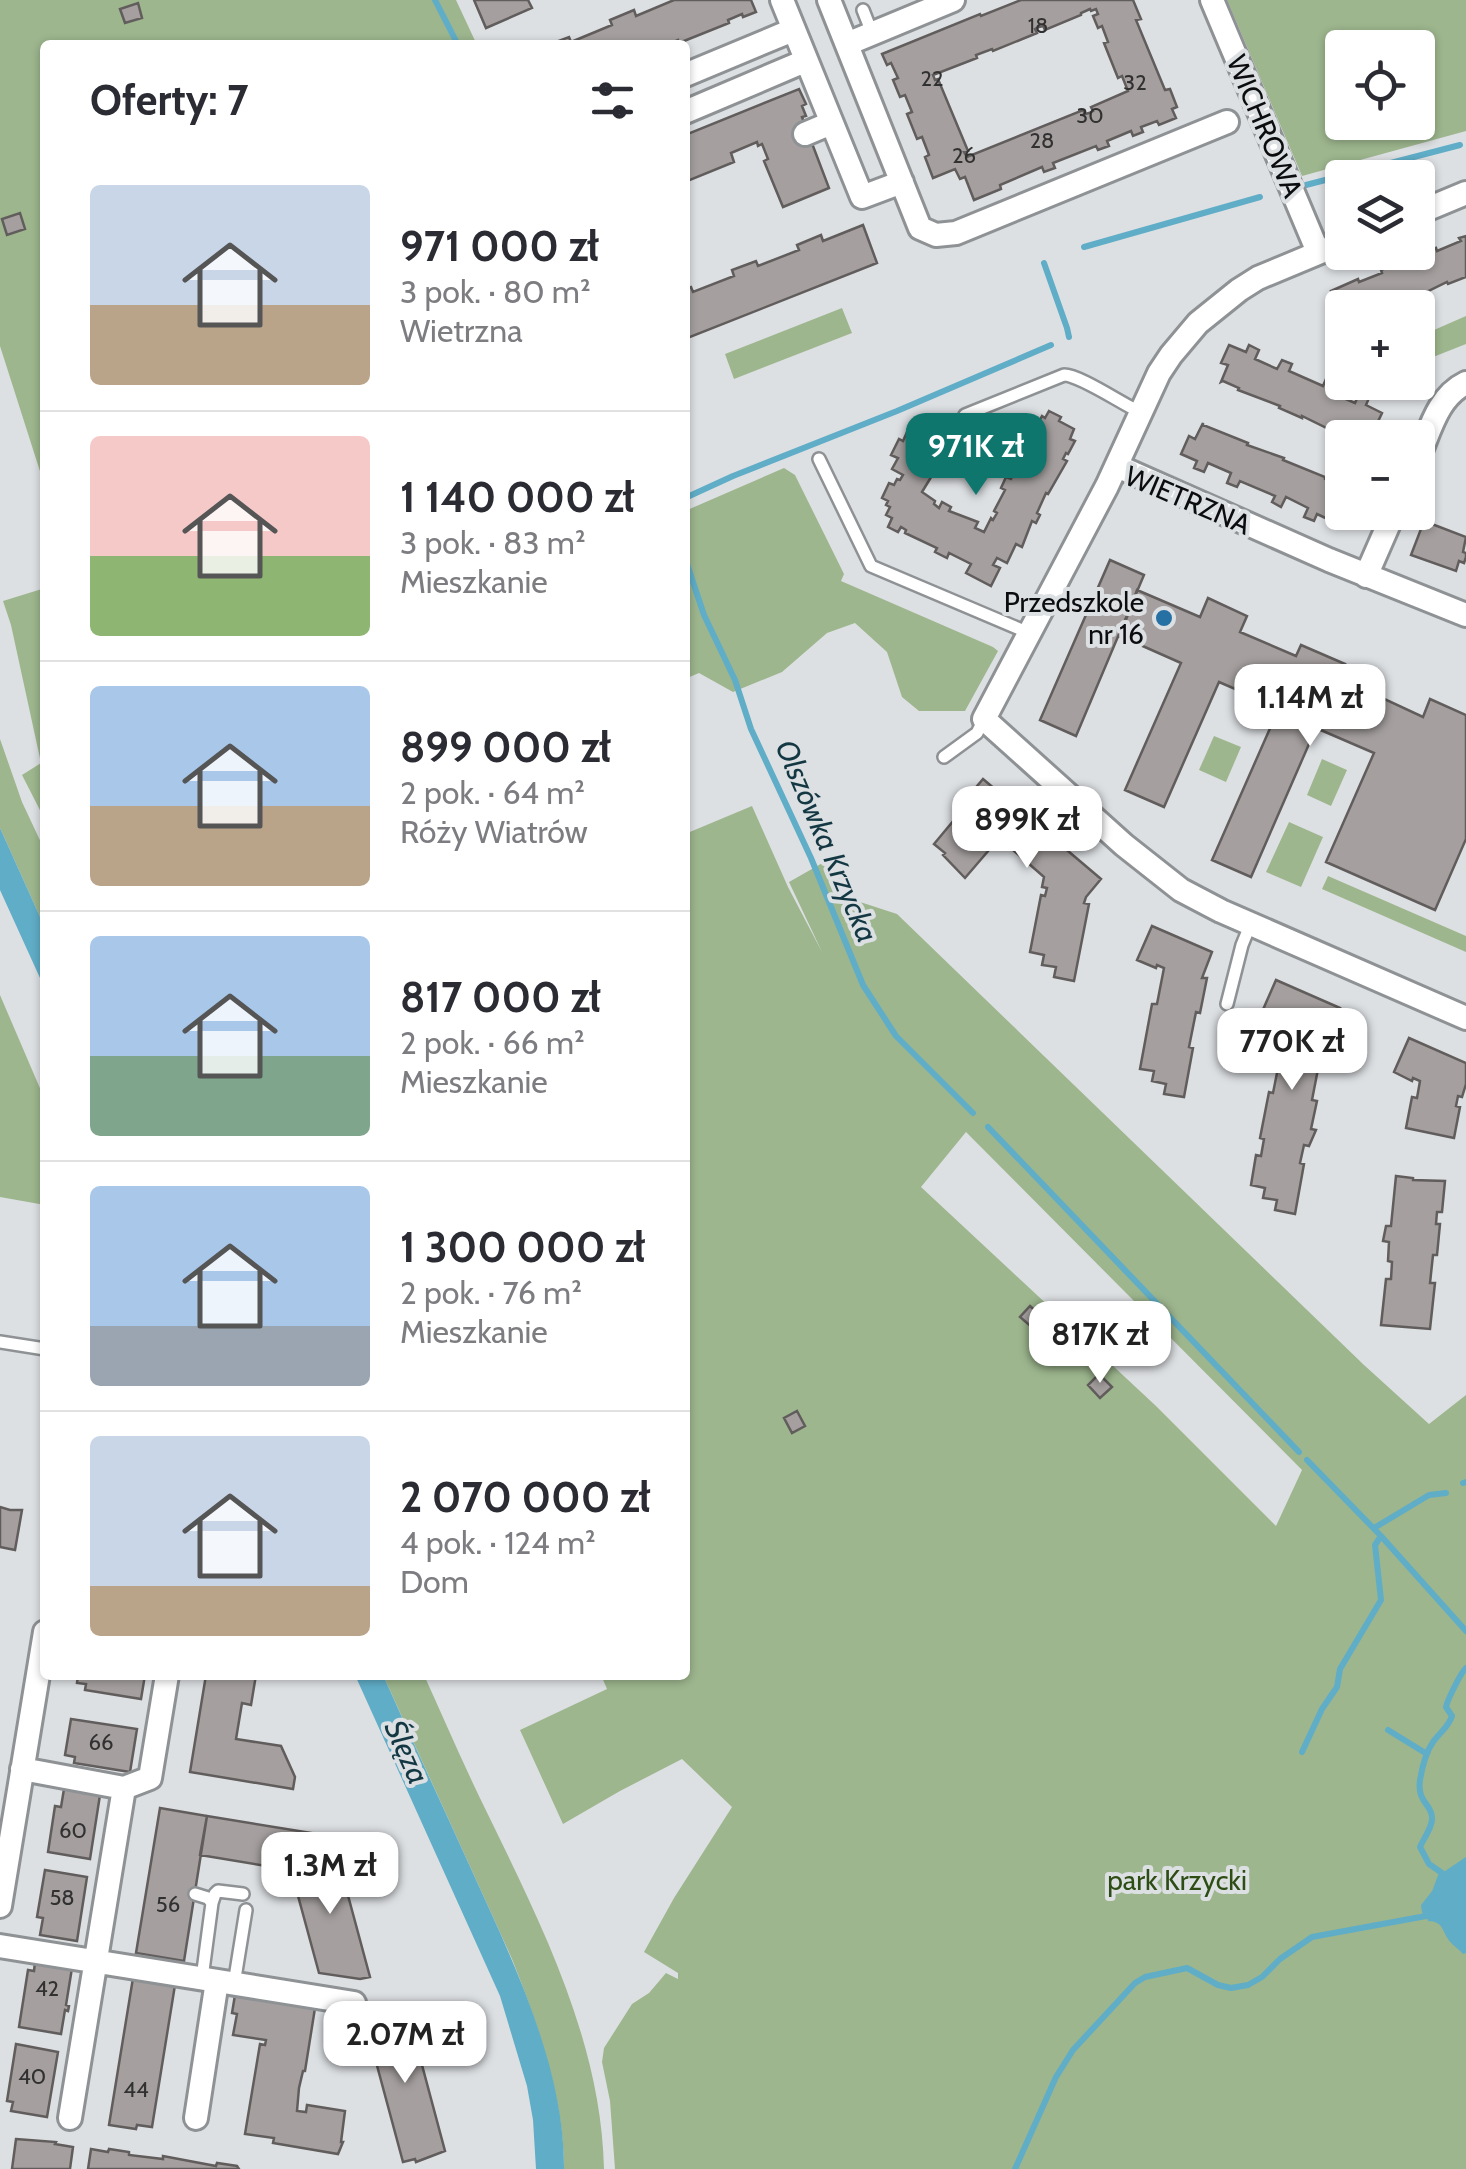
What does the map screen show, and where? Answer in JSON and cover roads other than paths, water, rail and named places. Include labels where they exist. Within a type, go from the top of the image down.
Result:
[{"type":"street","points":[[690,73],[787,14],[826,0],[920,228],[936,235],[956,234],[1227,122]]},
{"type":"street","points":[[847,44],[953,0]]},
{"type":"street","name":"WICHROWA","points":[[1212,0],[1318,252]]},
{"type":"street","points":[[787,14],[862,198],[902,182]]},
{"type":"street","points":[[690,110],[805,62]]},
{"type":"street","points":[[805,134],[831,123]]},
{"type":"street","points":[[1435,206],[1466,194]]},
{"type":"street","points":[[1117,466],[1165,364],[1198,323],[1258,278],[1325,249]]},
{"type":"street","points":[[1434,420],[1450,392],[1466,383]]},
{"type":"street","name":"WIETRZNA","points":[[984,719],[1117,466],[1366,576],[1466,615]]},
{"type":"street","points":[[1366,576],[1386,530]]},
{"type":"street","points":[[984,719],[1168,881],[1201,902],[1466,1018]]},
{"type":"street","points":[[0,1906],[6,1837],[40,1662]]},
{"type":"street","points":[[22,1769],[124,1788],[150,1778],[166,1680]]},
{"type":"street","points":[[70,2118],[124,1788]]},
{"type":"street","points":[[0,1946],[354,2003]]},
{"type":"street","points":[[196,2118],[218,1981]]},
{"type":"lane","points":[[863,10],[872,34]]},
{"type":"lane","points":[[1227,122],[1258,110]]},
{"type":"lane","points":[[965,415],[1064,375],[1076,375],[1090,387],[1142,413]]},
{"type":"lane","points":[[819,459],[871,566],[1030,633]]},
{"type":"lane","points":[[944,757],[977,733],[984,719]]},
{"type":"lane","points":[[1227,1004],[1250,923]]},
{"type":"lane","points":[[0,1342],[40,1349]]},
{"type":"lane","points":[[195,1894],[212,1903]]},
{"type":"lane","points":[[218,1981],[214,1894],[242,1894]]},
{"type":"lane","points":[[218,1981],[246,1910]]},
{"type":"water","points":[[0,828],[40,917],[40,978],[0,890]]},
{"type":"water","name":"Ślęza","points":[[357,1680],[385,1680],[504,1941],[534,2016],[556,2092],[564,2169],[536,2169],[527,2086],[500,1996]]},
{"type":"water","points":[[1466,1857],[1463,1954],[1439,1924],[1428,1921],[1424,1906],[1442,1873]]},
{"type":"waterway","name":"Olszówka Krzycka","points":[[435,0],[455,40]]},
{"type":"waterway","points":[[1306,185],[1460,145]]},
{"type":"waterway","points":[[1084,247],[1260,197]]},
{"type":"waterway","points":[[1044,263],[1069,337]]},
{"type":"waterway","points":[[690,496],[1051,345]]},
{"type":"waterway","name":"Olszówka Krzycka","points":[[690,573],[751,729],[811,858],[863,985],[896,1036],[973,1113]]},
{"type":"waterway","name":"Olszówka Krzycka","points":[[988,1127],[1299,1452]]},
{"type":"waterway","name":"Olszówka Krzycka","points":[[1307,1460],[1466,1631]]},
{"type":"waterway","points":[[1374,1528],[1429,1495],[1446,1493]]},
{"type":"waterway","points":[[1302,1752],[1337,1687],[1340,1669],[1381,1600],[1375,1545],[1381,1536]]},
{"type":"waterway","points":[[1015,2169],[1056,2077],[1073,2050],[1135,1983],[1187,1968],[1218,1985],[1248,1985],[1312,1937],[1426,1916],[1424,1906],[1442,1873],[1429,1864],[1420,1847],[1432,1817],[1420,1794],[1420,1780],[1431,1746],[1452,1716],[1446,1707],[1466,1668]]},
{"type":"waterway","points":[[1388,1730],[1427,1754]]},
{"type":"place","name":"Przedszkole nr 16","points":[[1164,618]]},
{"type":"park label","name":"park Krzycki","points":[[1177,1880]]}]
